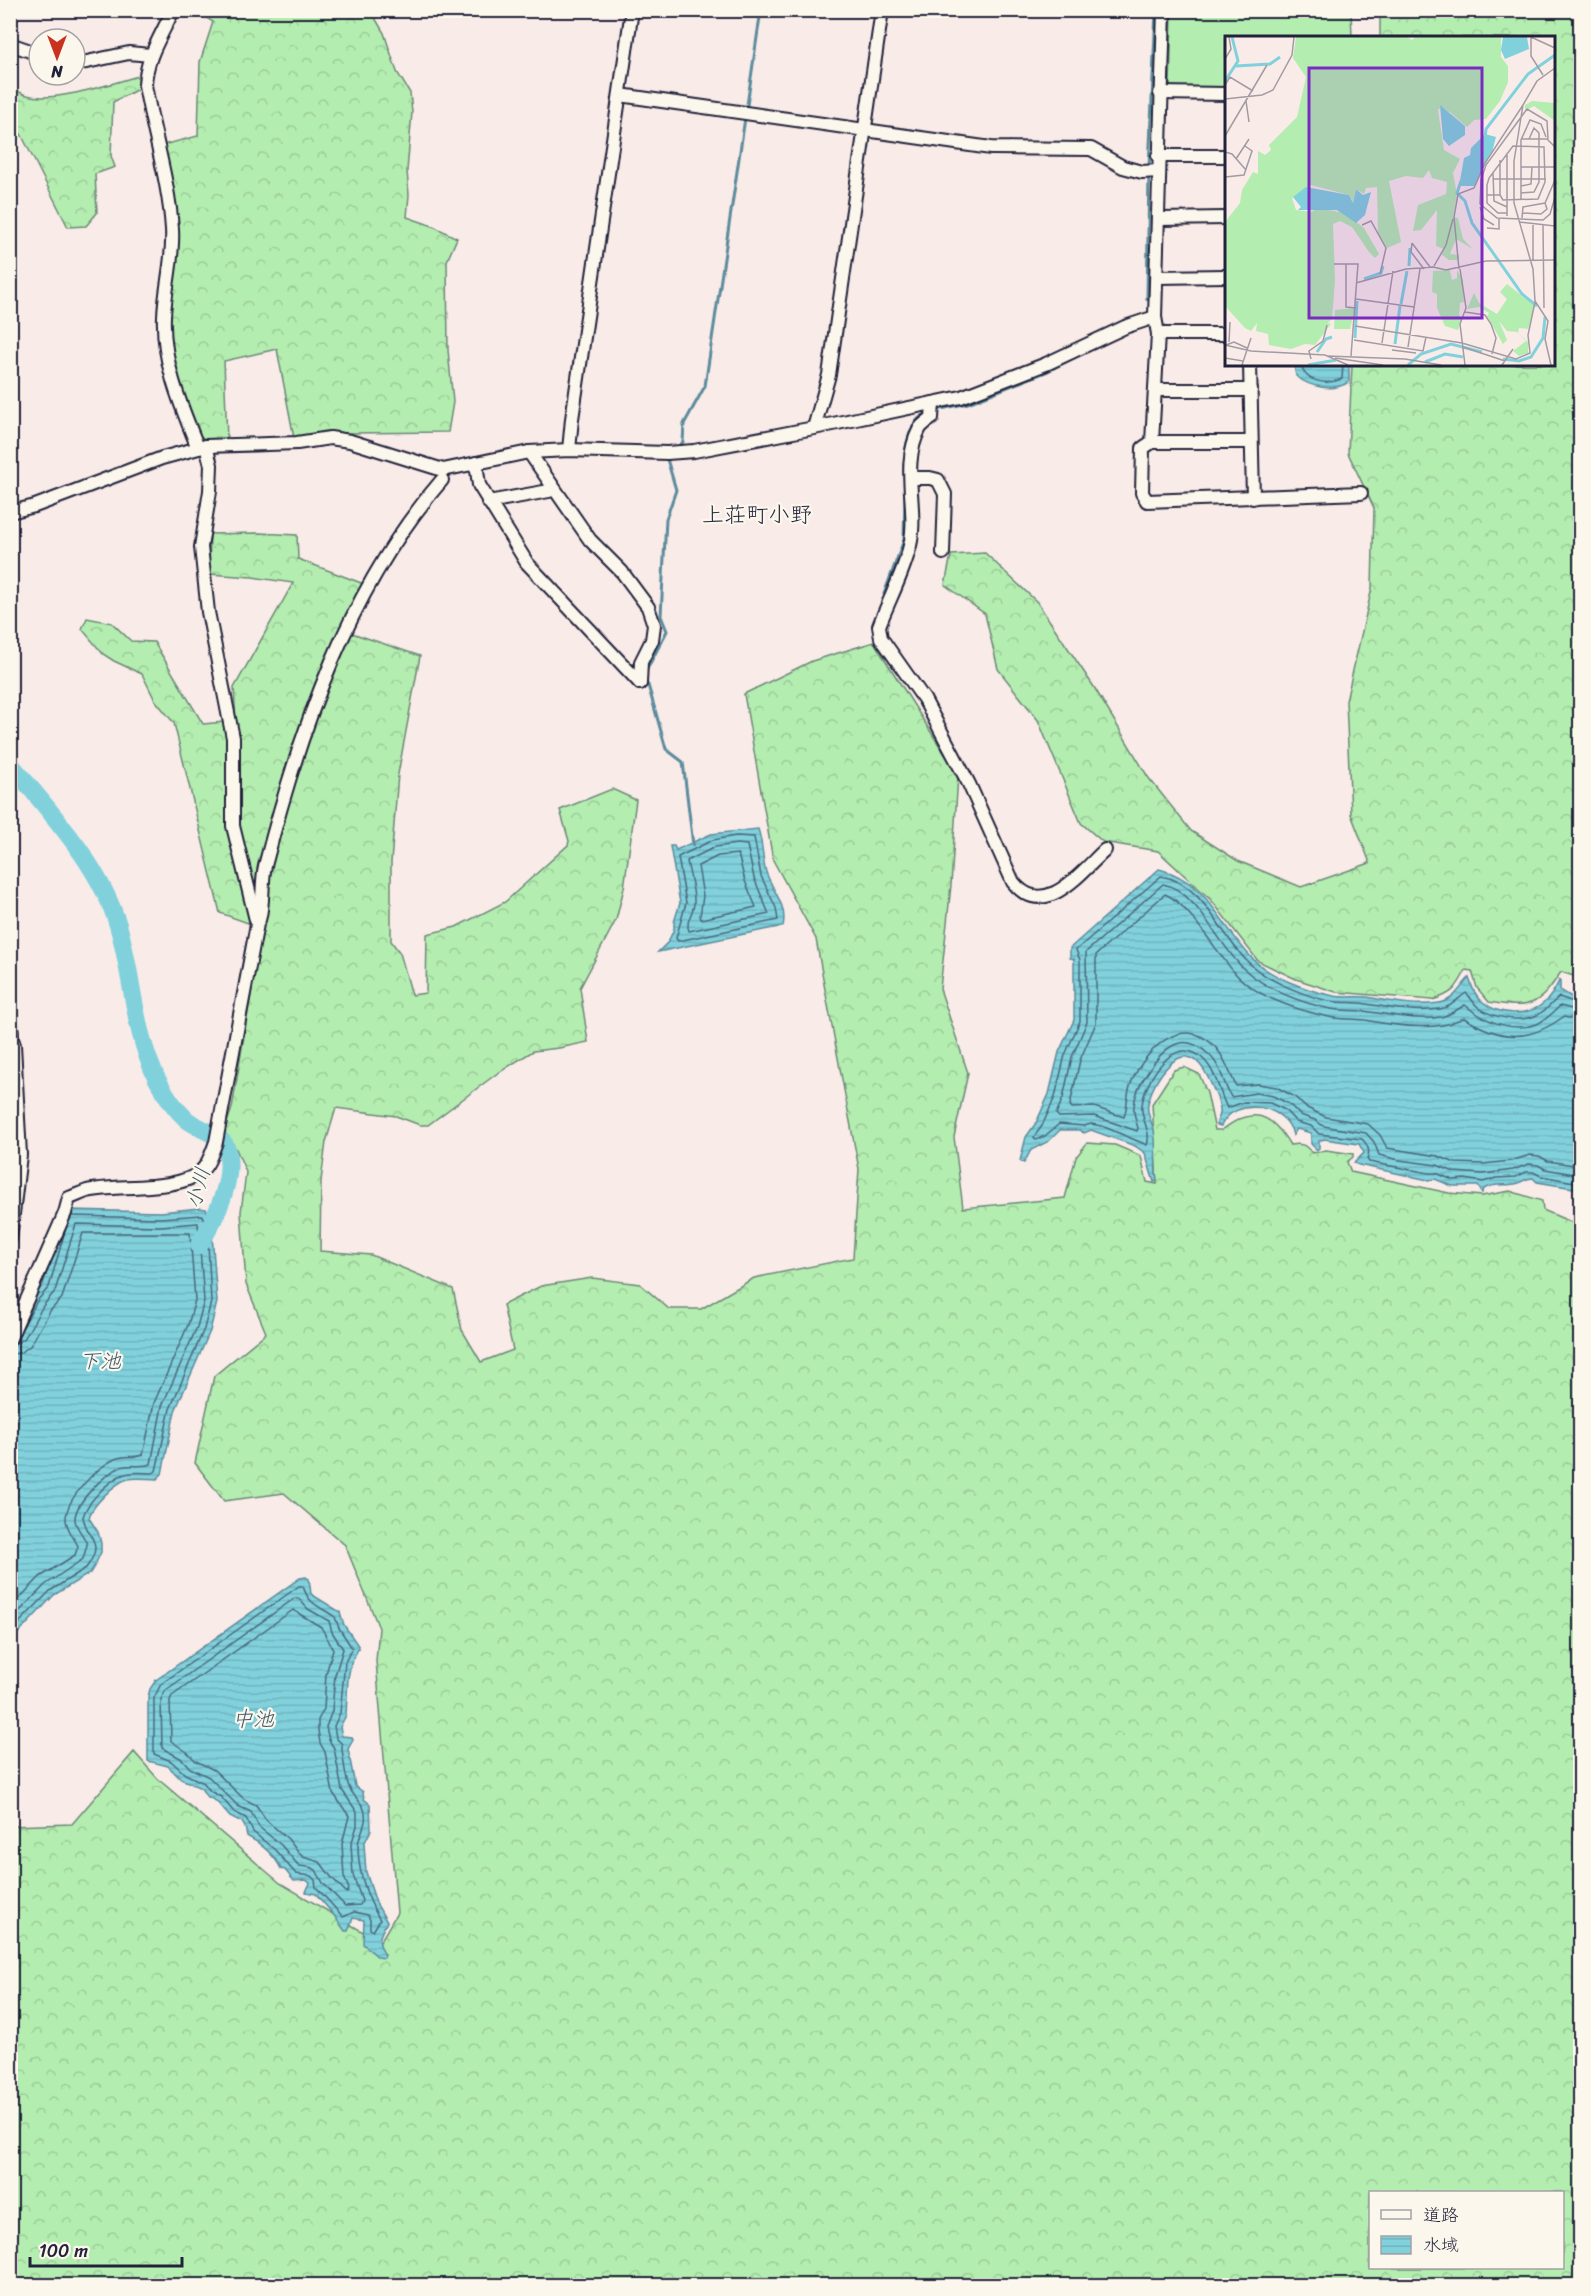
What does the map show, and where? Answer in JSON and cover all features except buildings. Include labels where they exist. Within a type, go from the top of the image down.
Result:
[{"type":"street","points":[[173,10],[159,43],[150,55],[145,70],[145,85],[169,201],[173,232],[164,317],[165,347],[178,400],[211,465],[210,491],[201,547],[207,601],[233,738],[233,826],[257,924]]},
{"type":"street","points":[[569,450],[632,10]]},
{"type":"street","points":[[814,428],[829,375],[882,10]]},
{"type":"street","points":[[1152,442],[1158,333],[1155,317],[1164,10]]},
{"type":"street","points":[[10,44],[27,50]]},
{"type":"street","points":[[87,62],[129,53],[150,55]]},
{"type":"street","points":[[1160,93],[1225,94]]},
{"type":"street","points":[[620,95],[991,148],[1084,148],[1091,149],[1123,168],[1143,172],[1158,171]]},
{"type":"street","points":[[1158,156],[1225,156]]},
{"type":"street","points":[[1159,219],[1225,218]]},
{"type":"street","points":[[1156,277],[1225,276]]},
{"type":"street","points":[[10,512],[35,506],[162,458],[202,447],[330,438],[350,441],[443,470],[569,450],[667,453],[694,451],[961,397],[1046,364],[1125,327],[1155,317]]},
{"type":"street","points":[[1158,333],[1225,333]]},
{"type":"street","points":[[1250,366],[1253,498]]},
{"type":"street","points":[[1155,390],[1251,390]]},
{"type":"street","points":[[933,404],[932,418],[919,429],[914,447],[911,478],[912,533],[909,553],[879,626],[881,638],[924,699],[969,784],[1013,882],[1019,889],[1031,896],[1053,895],[1105,850]]},
{"type":"street","points":[[1251,442],[1152,442],[1143,448],[1142,493],[1147,501],[1361,493]]},
{"type":"street","points":[[476,463],[479,485],[527,563],[541,581],[640,683],[641,662],[652,640],[654,625],[650,612],[622,572],[590,540],[532,457]]},
{"type":"street","points":[[532,457],[537,474],[586,541],[619,578],[634,601],[650,612]]},
{"type":"street","points":[[911,478],[938,480],[945,494],[944,554]]},
{"type":"street","points":[[10,1338],[65,1213],[69,1198],[87,1191],[175,1182],[199,1173],[206,1165],[220,1127],[260,917],[264,869],[296,756],[328,671],[357,608],[399,534],[442,480]]},
{"type":"street","points":[[489,502],[549,491]]},
{"type":"street","points":[[10,1010],[20,1155],[10,1239]]},
{"type":"green space","points":[[196,11],[371,11],[384,33],[397,72],[410,93],[412,112],[407,171],[409,195],[407,217],[457,238],[447,261],[448,350],[453,402],[448,432],[346,433],[330,431],[294,438],[277,349],[224,361],[227,440],[205,439],[196,434],[171,361],[168,326],[173,260],[159,146],[198,136],[200,62],[213,22]]},
{"type":"green space","points":[[1172,11],[1351,11],[1352,36],[1225,36],[1225,87],[1170,87]]},
{"type":"green space","points":[[1380,11],[1580,11],[1580,978],[1561,972],[1539,999],[1524,1005],[1489,1002],[1477,988],[1472,971],[1466,970],[1453,990],[1432,1000],[1336,992],[1296,979],[1258,961],[1212,901],[1158,851],[1103,842],[1081,823],[1038,720],[998,669],[985,614],[945,585],[951,555],[985,553],[1037,602],[1094,687],[1148,777],[1191,831],[1238,861],[1301,887],[1370,863],[1351,814],[1346,701],[1372,588],[1374,508],[1348,453],[1352,366],[1555,366],[1555,36],[1380,36]]},
{"type":"green space","points":[[138,76],[140,88],[113,102],[111,156],[115,167],[95,174],[97,213],[86,226],[68,227],[21,134],[11,129],[10,86],[25,94],[52,97],[82,92]]},
{"type":"green space","points":[[210,534],[297,535],[298,559],[369,586],[346,631],[420,656],[398,774],[391,862],[391,941],[400,953],[412,995],[426,993],[427,934],[456,927],[505,902],[568,845],[569,841],[560,810],[612,789],[636,800],[624,888],[616,920],[580,988],[588,1042],[533,1051],[495,1075],[428,1125],[420,1125],[396,1116],[336,1108],[326,1142],[321,1181],[320,1251],[371,1255],[453,1289],[462,1330],[481,1362],[513,1350],[503,1305],[541,1286],[592,1278],[640,1284],[669,1309],[701,1309],[754,1278],[853,1258],[859,1169],[816,939],[773,860],[744,694],[812,661],[874,642],[958,775],[951,885],[940,989],[968,1073],[954,1137],[963,1208],[1065,1198],[1076,1157],[1087,1143],[1115,1145],[1141,1156],[1147,1182],[1157,1184],[1152,1104],[1174,1070],[1184,1067],[1199,1074],[1207,1093],[1215,1130],[1222,1130],[1243,1118],[1260,1116],[1276,1126],[1290,1145],[1302,1145],[1312,1153],[1326,1150],[1353,1154],[1347,1162],[1351,1172],[1449,1193],[1482,1196],[1510,1191],[1542,1201],[1543,1210],[1571,1222],[1580,1212],[1580,2285],[11,2285],[10,1826],[72,1824],[134,1752],[158,1779],[280,1883],[380,1942],[397,1913],[376,1661],[379,1628],[345,1545],[284,1493],[224,1501],[195,1463],[214,1376],[266,1333],[246,1284],[241,1212],[246,1172],[236,1149],[223,1134],[232,1108],[262,928],[220,913],[174,723],[155,700],[142,674],[103,654],[82,629],[87,618],[112,623],[131,641],[154,642],[203,724],[236,721],[234,688],[293,583],[209,574]]},
{"type":"water","points":[[1294,366],[1349,366],[1349,382],[1336,387],[1315,386],[1296,376]]},
{"type":"water","points":[[758,829],[766,872],[783,912],[783,926],[658,952],[668,942],[674,929],[680,903],[670,846],[674,846],[676,850],[711,834]]},
{"type":"water","points":[[1159,869],[1190,883],[1202,894],[1259,965],[1290,982],[1324,994],[1430,1004],[1449,1000],[1469,978],[1476,994],[1483,1002],[1497,1010],[1514,1013],[1531,1010],[1545,1002],[1560,979],[1560,990],[1570,996],[1580,998],[1580,1189],[1537,1182],[1533,1178],[1515,1184],[1488,1187],[1482,1193],[1478,1186],[1452,1186],[1435,1179],[1428,1180],[1359,1165],[1354,1163],[1364,1153],[1359,1144],[1324,1139],[1319,1141],[1317,1150],[1311,1144],[1311,1133],[1297,1129],[1293,1135],[1289,1124],[1281,1116],[1260,1108],[1248,1107],[1237,1110],[1221,1126],[1217,1125],[1220,1109],[1214,1091],[1204,1070],[1195,1060],[1187,1057],[1178,1059],[1169,1065],[1155,1084],[1148,1104],[1148,1115],[1155,1136],[1157,1181],[1154,1182],[1145,1153],[1135,1146],[1091,1130],[1084,1133],[1079,1130],[1060,1130],[1049,1141],[1031,1150],[1024,1163],[1020,1161],[1026,1137],[1036,1123],[1049,1094],[1059,1052],[1074,1020],[1074,959],[1070,958],[1070,948]]},
{"type":"water","name":"下池","points":[[206,1209],[211,1220],[217,1302],[210,1331],[175,1411],[162,1474],[157,1479],[135,1478],[123,1481],[99,1501],[89,1518],[98,1532],[101,1552],[90,1573],[54,1595],[11,1641],[11,1335],[32,1298],[43,1285],[62,1220],[69,1210],[161,1212]]},
{"type":"water","name":"中池","points":[[300,1578],[309,1579],[311,1594],[340,1612],[344,1625],[359,1647],[351,1663],[346,1715],[340,1727],[342,1736],[352,1737],[353,1740],[348,1749],[355,1786],[363,1792],[364,1799],[370,1804],[371,1830],[364,1844],[366,1872],[376,1903],[387,1922],[380,1938],[384,1958],[378,1957],[363,1944],[364,1920],[353,1918],[348,1931],[345,1931],[316,1894],[306,1892],[310,1883],[306,1880],[294,1881],[285,1870],[281,1869],[267,1850],[247,1836],[242,1822],[230,1817],[216,1801],[206,1796],[201,1788],[181,1779],[168,1766],[148,1761],[148,1697],[156,1680]]},
{"type":"waterway","points":[[747,105],[761,10]]},
{"type":"waterway","points":[[1149,168],[1156,10]]},
{"type":"waterway","points":[[678,447],[683,442],[684,424],[705,386],[745,118]]},
{"type":"waterway","points":[[1147,299],[1149,174]]},
{"type":"waterway","points":[[937,410],[968,403],[1048,371],[1080,355]]},
{"type":"waterway","points":[[904,473],[906,448],[911,430],[915,423],[928,413]]},
{"type":"waterway","points":[[646,671],[667,631],[661,616],[666,519],[676,490],[667,459],[670,456]]},
{"type":"waterway","points":[[884,594],[904,540],[905,494]]},
{"type":"waterway","points":[[648,685],[666,749],[683,762],[693,845]]},
{"type":"waterway","name":"小川","points":[[10,763],[72,840],[110,902],[123,944],[143,1042],[160,1085],[173,1105],[186,1119],[214,1135],[226,1147],[228,1159],[226,1185],[217,1211],[199,1245]]},
{"type":"district","name":"上荘町小野","points":[[757,514]]}]
